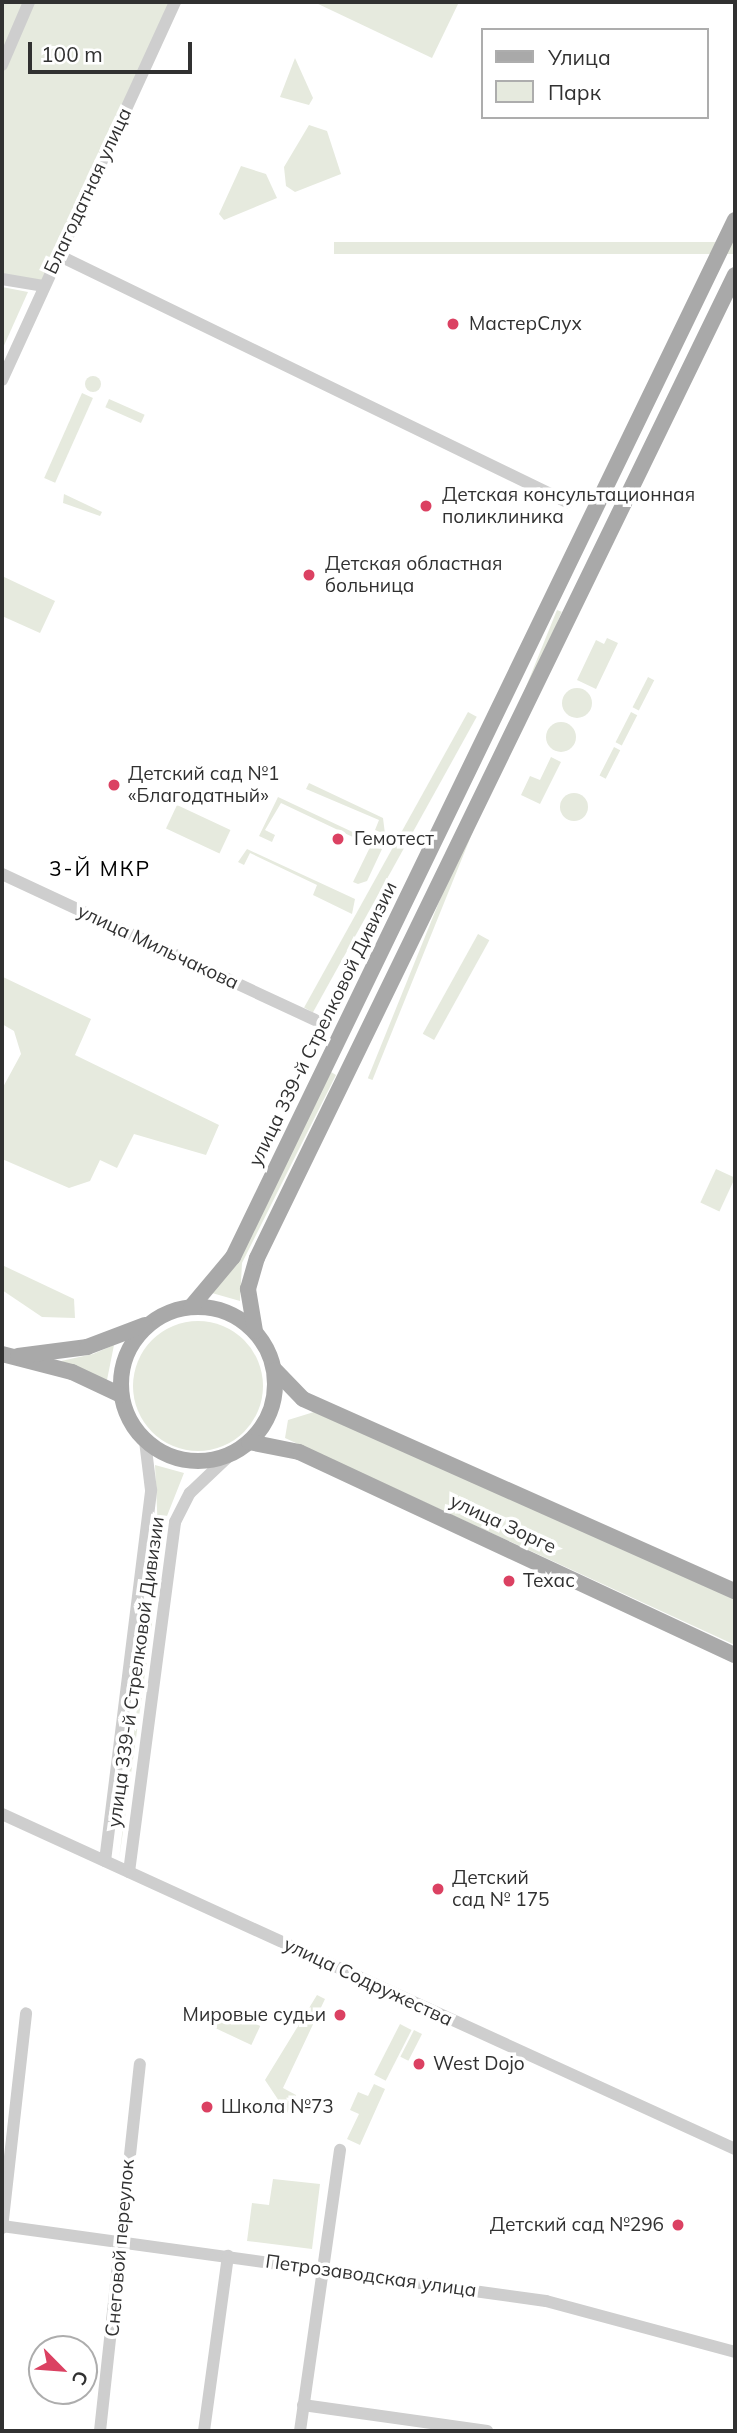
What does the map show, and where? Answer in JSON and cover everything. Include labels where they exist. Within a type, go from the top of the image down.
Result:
[{"type":"main road","name":"улица 339-й Стрелковой Дивизии","points":[[191,1307],[233,1257],[735,220]]},
{"type":"main road","points":[[151,1323],[128,1355],[121,1395],[145,1441],[185,1461],[230,1455],[249,1442],[271,1410],[275,1370],[255,1331],[248,1289],[257,1258],[735,275]]},
{"type":"main road","points":[[10,1355],[87,1347],[191,1307],[214,1308],[255,1331]]},
{"type":"main road","points":[[10,1355],[121,1395]]},
{"type":"main road","name":"улица Зорге","points":[[275,1370],[303,1399],[735,1591]]},
{"type":"main road","name":"улица Зорге","points":[[249,1442],[299,1452],[735,1655]]},
{"type":"street","points":[[2,65],[29,2]]},
{"type":"street","name":"Благодатная улица","points":[[2,380],[175,2]]},
{"type":"street","points":[[58,255],[568,502]]},
{"type":"street","points":[[2,279],[44,286]]},
{"type":"street","name":"улица Мильчакова","points":[[2,874],[314,1020]]},
{"type":"street","name":"улица 339-й Стрелковой Дивизии","points":[[105,1861],[151,1490],[145,1441]]},
{"type":"street","name":"улица 339-й Стрелковой Дивизии","points":[[129,1872],[175,1522],[190,1493],[230,1455]]},
{"type":"street","name":"улица Содружества","points":[[2,1814],[735,2150]]},
{"type":"street","points":[[2,2227],[26,2013]]},
{"type":"street","name":"Снеговой переулок","points":[[100,2431],[123,2255],[116,2240],[139,2064]]},
{"type":"street","points":[[300,2431],[340,2150]]},
{"type":"street","name":"Петрозаводская улица","points":[[2,2227],[116,2240],[546,2301],[735,2352]]},
{"type":"street","points":[[204,2431],[228,2256]]},
{"type":"street","points":[[303,2405],[487,2431]]},
{"type":"green space","points":[[2,2],[170,2],[42,283],[2,275]]},
{"type":"green space","points":[[314,2],[459,2],[432,58]]},
{"type":"green space","points":[[295,58],[313,98],[309,105],[280,97]]},
{"type":"green space","points":[[309,125],[327,131],[341,174],[295,192],[286,186],[284,167]]},
{"type":"green space","points":[[241,166],[266,174],[277,198],[224,220],[219,214]]},
{"type":"green space","points":[[334,242],[735,242],[735,254],[334,254]]},
{"type":"green space","points":[[2,287],[28,292],[2,350]]},
{"type":"green space","points":[[90,376],[96,376],[101,384],[99,390],[90,392],[85,387],[85,381]]},
{"type":"green space","points":[[82,393],[93,398],[55,483],[44,478]]},
{"type":"green space","points":[[109,399],[145,415],[141,423],[105,407]]},
{"type":"green space","points":[[64,494],[102,512],[100,516],[63,503]]},
{"type":"green space","points":[[2,576],[55,601],[40,633],[2,616]]},
{"type":"green space","points":[[557,610],[562,612],[372,1080],[368,1078]]},
{"type":"green space","points":[[607,638],[618,643],[596,689],[577,680],[596,640],[604,644]]},
{"type":"green space","points":[[648,677],[654,680],[639,710],[633,707]]},
{"type":"green space","points":[[577,688],[588,692],[592,703],[588,714],[577,718],[566,714],[562,703],[566,692]]},
{"type":"green space","points":[[468,712],[477,717],[313,1012],[304,1008]]},
{"type":"green space","points":[[631,712],[637,715],[622,745],[616,742]]},
{"type":"green space","points":[[561,722],[572,726],[576,737],[572,748],[561,752],[550,748],[546,737],[550,726]]},
{"type":"green space","points":[[614,747],[620,750],[606,779],[599,776]]},
{"type":"green space","points":[[551,757],[561,762],[540,804],[521,795],[530,776],[540,780]]},
{"type":"green space","points":[[309,783],[383,818],[385,834],[375,830],[379,820],[306,789]]},
{"type":"green space","points":[[574,793],[584,797],[588,807],[584,817],[574,821],[564,817],[560,807],[564,797]]},
{"type":"green space","points":[[278,797],[359,835],[357,839],[281,803],[265,830],[275,835],[272,842],[259,836]]},
{"type":"green space","points":[[177,805],[230,830],[219,853],[166,829]]},
{"type":"green space","points":[[373,841],[382,849],[367,881],[358,884],[353,882]]},
{"type":"green space","points":[[247,849],[355,899],[352,914],[313,895],[317,885],[250,853],[244,865],[238,862]]},
{"type":"green space","points":[[478,934],[489,940],[434,1040],[423,1034]]},
{"type":"green space","points":[[3,977],[91,1019],[75,1055],[219,1125],[206,1155],[134,1134],[117,1168],[100,1160],[90,1181],[69,1188],[2,1159],[2,1089],[21,1054],[14,1031],[2,1024]]},
{"type":"green space","points":[[331,1072],[336,1075],[242,1263],[240,1301],[212,1293],[238,1261]]},
{"type":"green space","points":[[716,1169],[735,1178],[719,1211],[700,1203]]},
{"type":"green space","points":[[2,1265],[74,1299],[75,1318],[42,1317],[2,1290]]},
{"type":"green space","points":[[198,1321],[223,1326],[244,1340],[258,1361],[263,1386],[258,1411],[244,1432],[223,1446],[198,1451],[173,1446],[152,1432],[138,1411],[133,1386],[138,1361],[152,1340],[173,1326]]},
{"type":"green space","points":[[114,1345],[106,1385],[61,1361],[93,1354]]},
{"type":"green space","points":[[314,1412],[735,1597],[735,1645],[285,1438],[288,1420]]},
{"type":"green space","points":[[155,1465],[184,1473],[167,1516],[119,1860],[158,1531]]},
{"type":"green space","points":[[317,1995],[325,1999],[283,2088],[296,2095],[287,2113],[265,2080]]},
{"type":"green space","points":[[224,2009],[260,2026],[251,2045],[215,2028]]},
{"type":"green space","points":[[400,2024],[412,2030],[386,2081],[374,2075]]},
{"type":"green space","points":[[414,2030],[422,2034],[408,2061],[400,2057]]},
{"type":"green space","points":[[374,2084],[385,2089],[360,2145],[347,2139],[359,2114],[350,2110],[358,2092],[368,2096]]},
{"type":"green space","points":[[273,2179],[320,2184],[312,2249],[247,2241],[252,2203],[269,2205]]},
{"type":"place","name":"МастерСлух","points":[[453,324]]},
{"type":"place","name":"Детская консультационная поликлиника","points":[[426,506]]},
{"type":"place","name":"Детская областная больница","points":[[309,575]]},
{"type":"place","name":"Детский сад №1 «Благодатный»","points":[[114,785]]},
{"type":"place","name":"Гемотест","points":[[338,839]]},
{"type":"place","name":"Техас","points":[[509,1581]]},
{"type":"place","name":"Детский сад № 175","points":[[438,1889]]},
{"type":"place","name":"Мировые судьи","points":[[340,2015]]},
{"type":"place","name":"West Dojo","points":[[419,2064]]},
{"type":"place","name":"Школа №73","points":[[207,2107]]},
{"type":"place","name":"Детский сад №296","points":[[678,2225]]},
{"type":"district","name":"3-Й МКР","points":[[100,868]]}]
